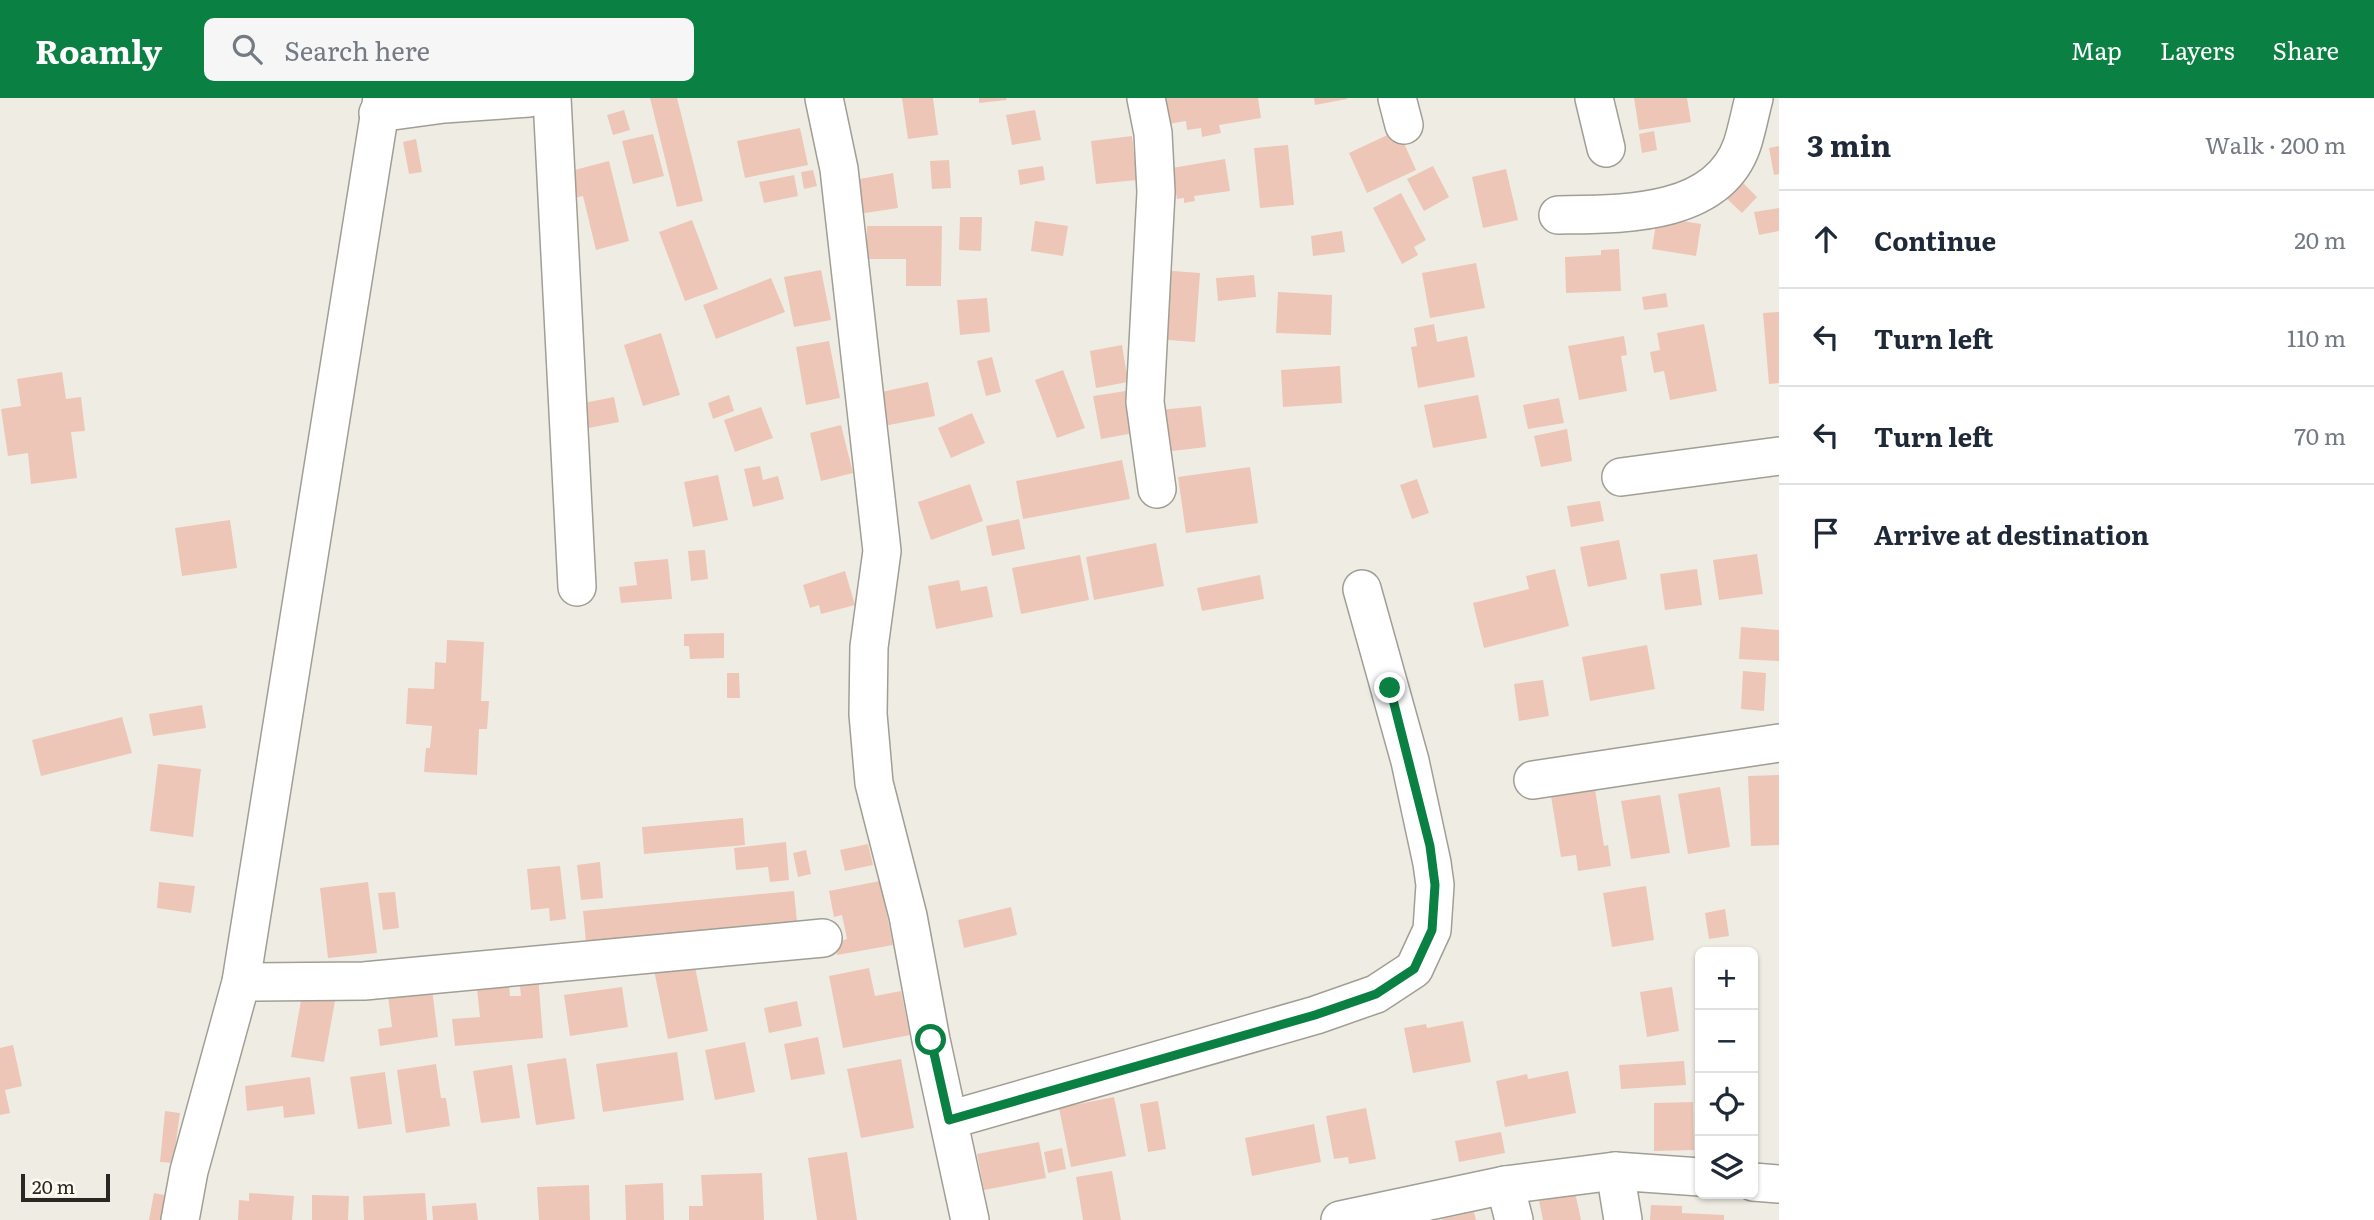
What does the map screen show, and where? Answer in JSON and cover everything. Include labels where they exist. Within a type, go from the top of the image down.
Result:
[{"type":"street","points":[[180,1220],[188,1171],[241,982],[380,106],[528,98]]},
{"type":"street","points":[[552,98],[577,587]]},
{"type":"street","points":[[824,98],[839,169],[882,551],[869,647],[868,714],[874,783],[908,916],[931,1040],[970,1220]]},
{"type":"street","points":[[1146,98],[1153,132],[1156,192],[1145,402],[1157,489]]},
{"type":"street","points":[[1594,98],[1606,148]]},
{"type":"street","points":[[1558,215],[1588,215],[1667,207],[1689,200],[1710,187],[1729,168],[1742,147],[1754,98]]},
{"type":"street","points":[[1621,477],[1779,456]]},
{"type":"street","points":[[949,1120],[1315,1015],[1376,994],[1414,969],[1432,930],[1435,885],[1432,863],[1410,761],[1362,589]]},
{"type":"street","points":[[1533,780],[1779,743]]},
{"type":"street","points":[[241,982],[365,981],[823,938]]},
{"type":"street","points":[[1340,1220],[1505,1185],[1615,1171],[1695,1177]]},
{"type":"street","points":[[1615,1171],[1623,1220]]},
{"type":"street","points":[[1758,1182],[1779,1184]]},
{"type":"street","points":[[1505,1185],[1514,1220]]},
{"type":"building","points":[[650,98],[677,98],[703,201],[677,207]]},
{"type":"building","points":[[902,98],[933,98],[938,135],[908,139]]},
{"type":"building","points":[[979,98],[1006,98],[1007,100],[979,103]]},
{"type":"building","points":[[1164,98],[1258,98],[1261,118],[1219,125],[1221,133],[1202,137],[1201,128],[1187,130],[1186,121],[1168,124]]},
{"type":"building","points":[[1314,98],[1347,98],[1347,99],[1315,105]]},
{"type":"building","points":[[1634,98],[1687,98],[1691,122],[1639,130]]},
{"type":"building","points":[[624,110],[630,130],[613,135],[607,115]]},
{"type":"building","points":[[1035,110],[1041,140],[1012,145],[1006,115]]},
{"type":"building","points":[[800,128],[808,165],[745,178],[737,141]]},
{"type":"building","points":[[1398,130],[1416,170],[1367,193],[1349,153]]},
{"type":"building","points":[[1654,131],[1657,150],[1642,153],[1639,134]]},
{"type":"building","points":[[653,134],[664,176],[633,184],[622,141]]},
{"type":"building","points":[[1132,136],[1137,180],[1096,184],[1091,141]]},
{"type":"building","points":[[416,139],[422,172],[409,174],[403,142]]},
{"type":"building","points":[[1288,145],[1294,205],[1260,208],[1254,148]]},
{"type":"building","points":[[1779,146],[1779,174],[1774,175],[1769,148]]},
{"type":"building","points":[[1225,159],[1230,191],[1194,196],[1195,201],[1184,203],[1184,198],[1177,199],[1172,168]]},
{"type":"building","points":[[949,160],[951,188],[932,189],[930,161]]},
{"type":"building","points":[[609,161],[629,241],[596,250],[583,196],[573,198],[567,172]]},
{"type":"building","points":[[1043,166],[1045,180],[1020,185],[1018,170]]},
{"type":"building","points":[[1433,166],[1449,197],[1424,211],[1407,179]]},
{"type":"building","points":[[1506,169],[1518,220],[1483,228],[1472,177]]},
{"type":"building","points":[[813,170],[817,186],[804,189],[801,172]]},
{"type":"building","points":[[893,173],[898,208],[859,214],[854,180]]},
{"type":"building","points":[[794,175],[798,196],[764,203],[759,182]]},
{"type":"building","points":[[1738,178],[1757,197],[1742,213],[1722,194]]},
{"type":"building","points":[[1401,193],[1426,240],[1414,247],[1418,255],[1402,264],[1373,208]]},
{"type":"building","points":[[1779,208],[1779,231],[1759,235],[1754,212]]},
{"type":"building","points":[[960,217],[982,217],[981,251],[959,250]]},
{"type":"building","points":[[1657,217],[1701,224],[1696,256],[1652,249]]},
{"type":"building","points":[[692,220],[718,289],[685,301],[659,232]]},
{"type":"building","points":[[1035,221],[1068,226],[1063,256],[1031,251]]},
{"type":"building","points":[[867,226],[942,226],[941,286],[906,286],[906,259],[867,259]]},
{"type":"building","points":[[1342,231],[1345,252],[1313,256],[1311,236]]},
{"type":"building","points":[[1619,249],[1621,291],[1566,293],[1565,257],[1601,255],[1601,250]]},
{"type":"building","points":[[1476,263],[1485,308],[1430,318],[1422,273]]},
{"type":"building","points":[[821,270],[831,320],[794,327],[784,277]]},
{"type":"building","points":[[1160,270],[1200,273],[1195,342],[1155,339]]},
{"type":"building","points":[[1254,275],[1256,297],[1218,301],[1216,278]]},
{"type":"building","points":[[771,278],[785,312],[716,339],[703,305]]},
{"type":"building","points":[[1278,292],[1332,295],[1331,335],[1276,333]]},
{"type":"building","points":[[1666,293],[1668,307],[1644,310],[1642,297]]},
{"type":"building","points":[[987,298],[990,332],[960,335],[957,300]]},
{"type":"building","points":[[1779,312],[1779,383],[1769,384],[1763,313]]},
{"type":"building","points":[[1434,324],[1437,342],[1467,336],[1475,377],[1418,388],[1411,347],[1417,346],[1414,328]]},
{"type":"building","points":[[1704,324],[1717,391],[1670,400],[1664,371],[1654,373],[1650,352],[1660,350],[1657,333]]},
{"type":"building","points":[[661,333],[680,395],[643,406],[624,345]]},
{"type":"building","points":[[1624,336],[1627,355],[1621,356],[1627,391],[1579,400],[1568,346]]},
{"type":"building","points":[[829,341],[840,398],[806,405],[796,347]]},
{"type":"building","points":[[1122,345],[1128,382],[1096,388],[1090,351]]},
{"type":"building","points":[[992,357],[1001,392],[986,396],[977,361]]},
{"type":"building","points":[[1340,366],[1342,403],[1283,407],[1281,370]]},
{"type":"building","points":[[1063,370],[1085,428],[1057,438],[1035,380]]},
{"type":"building","points":[[62,372],[66,399],[81,397],[85,431],[71,432],[77,478],[31,484],[28,453],[8,456],[1,409],[21,406],[17,379]]},
{"type":"building","points":[[928,382],[935,416],[879,427],[872,394]]},
{"type":"building","points":[[1126,391],[1134,433],[1101,439],[1093,396]]},
{"type":"building","points":[[729,395],[734,411],[713,419],[708,403]]},
{"type":"building","points":[[1478,395],[1487,438],[1433,448],[1424,405]]},
{"type":"building","points":[[614,397],[619,422],[579,430],[574,405]]},
{"type":"building","points":[[1559,398],[1564,423],[1528,429],[1523,405]]},
{"type":"building","points":[[1201,406],[1206,447],[1164,452],[1159,410]]},
{"type":"building","points":[[761,407],[773,438],[735,452],[724,420]]},
{"type":"building","points":[[972,413],[985,443],[951,458],[938,428]]},
{"type":"building","points":[[841,425],[853,473],[821,481],[810,433]]},
{"type":"building","points":[[1567,429],[1572,461],[1541,467],[1534,436]]},
{"type":"building","points":[[1122,460],[1130,499],[1023,519],[1016,481]]},
{"type":"building","points":[[760,466],[763,480],[778,476],[784,499],[753,507],[744,469]]},
{"type":"building","points":[[1250,467],[1258,523],[1186,533],[1178,477]]},
{"type":"building","points":[[718,475],[728,520],[693,527],[684,482]]},
{"type":"building","points":[[1417,479],[1429,513],[1412,519],[1400,485]]},
{"type":"building","points":[[970,484],[983,521],[931,540],[918,502]]},
{"type":"building","points":[[1600,501],[1604,521],[1571,527],[1567,506]]},
{"type":"building","points":[[1019,519],[1025,549],[992,556],[986,526]]},
{"type":"building","points":[[230,520],[237,568],[182,576],[175,528]]},
{"type":"building","points":[[1619,540],[1627,579],[1588,587],[1580,547]]},
{"type":"building","points":[[1156,543],[1164,586],[1094,600],[1086,557]]},
{"type":"building","points":[[705,550],[708,579],[691,581],[688,551]]},
{"type":"building","points":[[1757,554],[1763,594],[1719,600],[1713,560]]},
{"type":"building","points":[[1080,555],[1089,600],[1021,614],[1012,568]]},
{"type":"building","points":[[668,559],[672,599],[621,603],[619,587],[637,585],[634,562]]},
{"type":"building","points":[[1555,569],[1569,626],[1484,648],[1473,603],[1529,589],[1526,576]]},
{"type":"building","points":[[1697,569],[1702,605],[1665,610],[1660,574]]},
{"type":"building","points":[[845,571],[855,605],[821,614],[819,605],[810,608],[803,585]]},
{"type":"building","points":[[1260,575],[1264,599],[1202,611],[1197,588]]},
{"type":"building","points":[[959,580],[961,591],[987,586],[993,617],[936,629],[928,586]]},
{"type":"building","points":[[1741,627],[1779,630],[1779,661],[1739,659]]},
{"type":"building","points":[[724,633],[724,658],[690,659],[689,646],[684,646],[684,634]]},
{"type":"building","points":[[447,640],[484,642],[481,701],[489,701],[487,729],[479,729],[477,775],[424,772],[426,748],[430,748],[432,726],[406,724],[408,688],[434,689],[435,662],[446,663]]},
{"type":"building","points":[[1647,645],[1655,689],[1590,701],[1582,657]]},
{"type":"building","points":[[1743,671],[1766,673],[1764,711],[1741,709]]},
{"type":"building","points":[[727,673],[739,673],[740,698],[727,698]]},
{"type":"building","points":[[1543,680],[1549,716],[1519,721],[1514,684]]},
{"type":"building","points":[[202,705],[206,728],[153,736],[149,714]]},
{"type":"building","points":[[122,717],[132,753],[41,776],[32,740]]},
{"type":"building","points":[[158,764],[201,769],[193,837],[150,831]]},
{"type":"building","points":[[1779,775],[1779,845],[1751,846],[1748,776]]},
{"type":"building","points":[[1720,787],[1730,847],[1688,854],[1678,794]]},
{"type":"building","points":[[1595,789],[1604,846],[1608,845],[1611,866],[1578,871],[1576,855],[1561,857],[1551,796]]},
{"type":"building","points":[[1660,795],[1670,853],[1631,859],[1621,801]]},
{"type":"building","points":[[743,818],[745,845],[644,854],[642,827]]},
{"type":"building","points":[[786,842],[789,880],[770,882],[768,867],[736,870],[734,848]]},
{"type":"building","points":[[868,844],[873,865],[845,871],[840,850]]},
{"type":"building","points":[[806,850],[811,874],[798,877],[793,853]]},
{"type":"building","points":[[600,862],[603,898],[581,900],[577,865]]},
{"type":"building","points":[[560,866],[566,919],[550,921],[549,908],[531,910],[527,869]]},
{"type":"building","points":[[880,881],[893,945],[837,955],[835,942],[847,939],[842,915],[834,917],[829,891]]},
{"type":"building","points":[[159,882],[195,886],[191,913],[157,908]]},
{"type":"building","points":[[368,882],[377,953],[328,958],[320,888]]},
{"type":"building","points":[[1646,886],[1654,940],[1612,947],[1603,893]]},
{"type":"building","points":[[794,891],[797,922],[586,942],[583,911]]},
{"type":"building","points":[[395,892],[399,928],[383,930],[378,893]]},
{"type":"building","points":[[1011,907],[1017,935],[964,948],[958,920]]},
{"type":"building","points":[[1725,909],[1729,936],[1709,939],[1705,913]]},
{"type":"building","points":[[693,957],[708,1031],[668,1039],[653,965]]},
{"type":"building","points":[[869,968],[875,996],[901,991],[910,1035],[843,1048],[829,976]]},
{"type":"building","points":[[538,975],[543,1038],[455,1046],[452,1019],[480,1017],[477,989],[509,986],[510,996],[521,996],[519,977]]},
{"type":"building","points":[[622,987],[628,1027],[570,1036],[564,995]]},
{"type":"building","points":[[1672,987],[1679,1031],[1647,1037],[1640,992]]},
{"type":"building","points":[[432,989],[438,1037],[380,1046],[378,1029],[392,1027],[388,996]]},
{"type":"building","points":[[302,995],[335,1001],[324,1062],[291,1057]]},
{"type":"building","points":[[797,1001],[802,1026],[769,1033],[764,1008]]},
{"type":"building","points":[[1463,1021],[1471,1062],[1413,1073],[1404,1028],[1426,1024],[1427,1028]]},
{"type":"building","points":[[818,1037],[825,1074],[791,1080],[784,1044]]},
{"type":"building","points":[[745,1042],[755,1092],[715,1100],[705,1050]]},
{"type":"building","points":[[13,1045],[22,1086],[5,1090],[10,1113],[0,1115],[0,1048]]},
{"type":"building","points":[[677,1052],[684,1100],[603,1112],[596,1064]]},
{"type":"building","points":[[566,1058],[575,1119],[536,1125],[527,1064]]},
{"type":"building","points":[[901,1059],[914,1128],[861,1138],[847,1069]]},
{"type":"building","points":[[1684,1061],[1686,1085],[1621,1089],[1619,1065]]},
{"type":"building","points":[[436,1064],[441,1098],[446,1098],[450,1126],[406,1133],[397,1070]]},
{"type":"building","points":[[512,1065],[520,1118],[481,1123],[473,1071]]},
{"type":"building","points":[[1568,1071],[1576,1113],[1505,1127],[1496,1081],[1527,1074],[1528,1079]]},
{"type":"building","points":[[385,1072],[392,1124],[358,1129],[350,1077]]},
{"type":"building","points":[[310,1077],[315,1114],[284,1118],[283,1106],[247,1111],[245,1086]]},
{"type":"building","points":[[1114,1097],[1126,1156],[1071,1167],[1059,1108]]},
{"type":"building","points":[[1158,1101],[1166,1149],[1148,1152],[1140,1104]]},
{"type":"building","points":[[1693,1102],[1694,1150],[1654,1151],[1654,1103]]},
{"type":"building","points":[[1366,1108],[1376,1159],[1349,1164],[1348,1157],[1334,1159],[1326,1116]]},
{"type":"building","points":[[165,1111],[180,1113],[173,1163],[160,1162]]},
{"type":"building","points":[[1314,1124],[1321,1162],[1252,1176],[1245,1138]]},
{"type":"building","points":[[1501,1132],[1505,1153],[1459,1162],[1455,1141]]},
{"type":"building","points":[[1039,1142],[1046,1178],[984,1190],[977,1154]]},
{"type":"building","points":[[1062,1148],[1066,1169],[1048,1173],[1044,1152]]},
{"type":"building","points":[[847,1152],[857,1220],[817,1220],[808,1158]]},
{"type":"building","points":[[1112,1171],[1121,1220],[1083,1220],[1076,1177]]},
{"type":"building","points":[[762,1173],[764,1220],[689,1220],[689,1206],[703,1206],[701,1175]]},
{"type":"building","points":[[663,1183],[664,1220],[626,1220],[625,1185]]},
{"type":"building","points":[[589,1185],[590,1220],[539,1220],[537,1187]]},
{"type":"building","points":[[1575,1192],[1581,1220],[1543,1220],[1539,1201]]},
{"type":"building","points":[[154,1193],[170,1196],[166,1220],[149,1220]]},
{"type":"building","points":[[249,1193],[294,1196],[292,1220],[238,1220],[239,1200],[249,1201]]},
{"type":"building","points":[[425,1193],[427,1220],[364,1220],[363,1196]]},
{"type":"building","points":[[312,1195],[349,1196],[348,1220],[312,1220]]},
{"type":"building","points":[[476,1203],[478,1220],[433,1220],[432,1206]]},
{"type":"building","points":[[1651,1205],[1682,1206],[1682,1213],[1724,1215],[1724,1220],[1650,1220]]},
{"type":"building","points":[[1474,1212],[1476,1220],[1442,1220],[1442,1219]]},
{"type":"route","points":[[931,1040],[949,1120],[1315,1015],[1376,994],[1414,969],[1432,930],[1435,885],[1430,846],[1390,688]]}]
